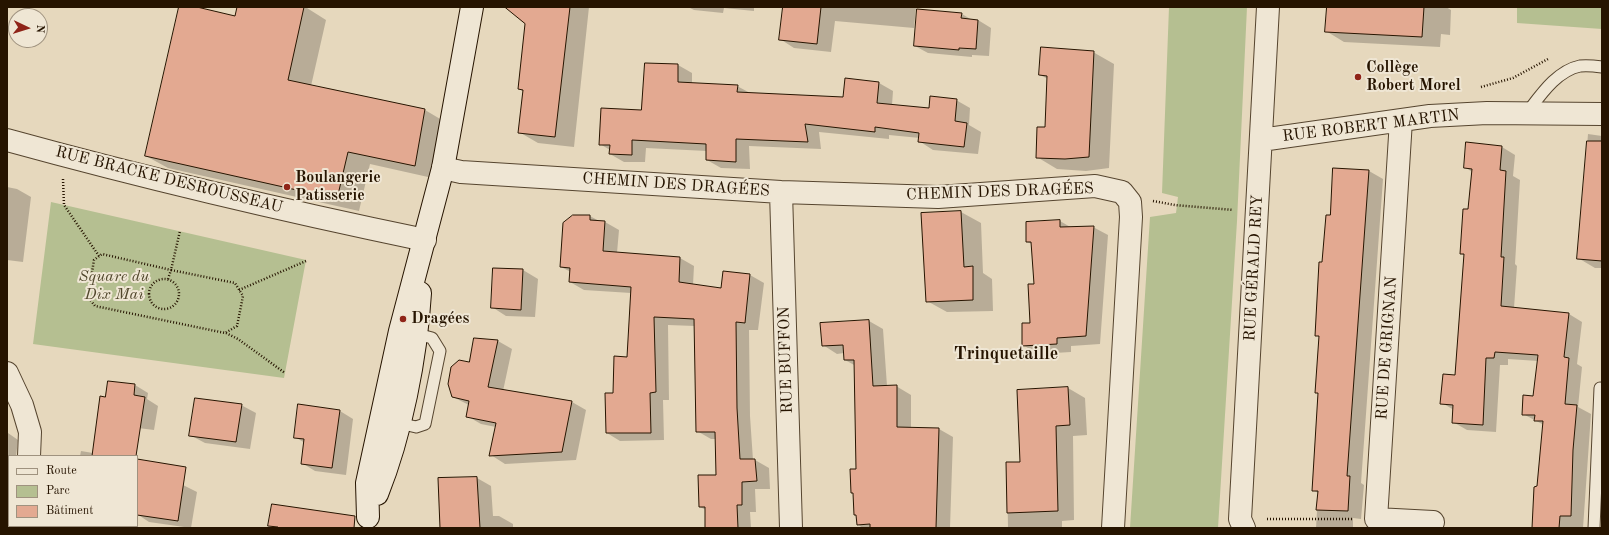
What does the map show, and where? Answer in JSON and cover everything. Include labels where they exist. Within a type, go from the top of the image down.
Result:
[{"type":"street","points":[[367,522],[367,483],[400,331],[443,168],[472,7]]},
{"type":"street","name":"RUE GÉRALD REY","points":[[1242,523],[1268,7]]},
{"type":"street","name":"RUE ROBERT MARTIN","points":[[1261,140],[1438,115],[1487,113],[1602,114]]},
{"type":"street","name":"RUE DE GRIGNAN","points":[[1376,519],[1401,120]]},
{"type":"street","name":"RUE BRACKE DESROUSSEAU","points":[[7,140],[62,155],[354,225],[425,240]]},
{"type":"street","name":"CHEMIN DES DRAGÉES","points":[[443,168],[461,172],[781,192],[938,197],[1095,186],[1122,192],[1130,202]]},
{"type":"street","name":"RUE BUFFON","points":[[781,192],[791,528]]},
{"type":"street","points":[[1113,528],[1131,217],[1130,202]]},
{"type":"street","points":[[367,522],[380,486],[399,423],[417,334],[425,240]]},
{"type":"street","points":[[7,373],[22,405],[30,432],[29,455]]},
{"type":"street","points":[[1376,519],[1434,522]]},
{"type":"lane","points":[[1526,114],[1550,85],[1566,72],[1580,66],[1602,66]]},
{"type":"lane","points":[[1594,528],[1600,388]]},
{"type":"path","points":[[1474,88],[1489,86],[1513,78],[1553,57]]},
{"type":"path","points":[[62,155],[64,205],[99,256]]},
{"type":"path","points":[[1130,202],[1157,200],[1175,205],[1235,211]]},
{"type":"path","points":[[168,279],[180,231]]},
{"type":"path","points":[[226,332],[237,326],[243,296],[235,283],[102,254],[94,260],[88,297],[95,306],[226,332],[285,373]]},
{"type":"path","points":[[239,290],[306,261]]},
{"type":"path","points":[[163,279],[168,279],[179,288],[179,298],[173,307],[164,309],[154,305],[151,301],[149,291],[154,283],[163,279]]},
{"type":"path","points":[[1242,523],[1376,519]]},
{"type":"green space","points":[[1169,7],[1247,7],[1237,221],[1218,528],[1130,528],[1150,217],[1176,213],[1178,197],[1162,193]]},
{"type":"green space","points":[[1517,7],[1602,7],[1602,29],[1517,23]]},
{"type":"green space","name":"Square du Dix Mai","points":[[51,202],[306,260],[284,378],[33,344]]},
{"type":"building","points":[[179,7],[197,7],[235,16],[237,7],[304,7],[288,80],[425,109],[415,166],[348,152],[337,199],[145,156]]},
{"type":"building","points":[[505,7],[570,7],[555,137],[518,133],[523,90],[518,89],[525,24]]},
{"type":"building","points":[[783,7],[821,7],[817,44],[779,40]]},
{"type":"building","points":[[1327,7],[1424,7],[1422,37],[1325,32]]},
{"type":"building","points":[[917,9],[962,13],[961,18],[978,20],[976,49],[959,48],[959,50],[914,46]]},
{"type":"building","points":[[1041,47],[1094,51],[1089,157],[1065,159],[1036,158],[1037,127],[1045,127],[1047,76],[1039,75]]},
{"type":"building","points":[[645,63],[678,64],[678,82],[738,85],[737,92],[843,97],[845,78],[879,82],[877,103],[929,108],[930,96],[957,99],[955,121],[967,123],[964,147],[918,142],[919,133],[875,127],[875,132],[805,124],[808,142],[736,139],[736,162],[706,160],[706,144],[632,140],[632,155],[609,154],[610,145],[599,145],[601,108],[641,110]]},
{"type":"building","points":[[1587,141],[1602,141],[1602,261],[1577,259]]},
{"type":"building","points":[[1466,142],[1502,146],[1500,170],[1506,171],[1501,257],[1504,257],[1501,306],[1569,313],[1564,357],[1569,358],[1565,404],[1577,405],[1573,450],[1571,516],[1560,516],[1559,528],[1532,528],[1534,487],[1537,486],[1543,421],[1534,421],[1535,415],[1522,415],[1523,395],[1533,396],[1538,355],[1495,352],[1494,358],[1486,358],[1483,425],[1452,423],[1453,405],[1440,404],[1443,374],[1455,375],[1464,254],[1460,254],[1463,209],[1468,209],[1472,169],[1464,168]]},
{"type":"building","points":[[1333,168],[1369,170],[1347,476],[1350,476],[1348,511],[1316,510],[1318,491],[1312,491],[1318,393],[1315,393],[1319,336],[1315,336],[1319,262],[1322,262],[1326,215],[1330,215]]},
{"type":"building","points":[[961,211],[964,267],[973,266],[973,300],[926,302],[921,213]]},
{"type":"building","points":[[573,215],[590,215],[590,220],[605,221],[603,251],[680,257],[679,282],[721,288],[723,271],[750,274],[745,323],[736,322],[737,408],[740,459],[755,459],[757,481],[742,482],[742,505],[737,505],[738,528],[705,528],[705,507],[699,507],[698,475],[716,475],[715,432],[696,432],[694,319],[654,317],[656,392],[650,393],[651,433],[606,433],[605,393],[613,393],[614,356],[627,357],[631,287],[569,282],[570,268],[560,267],[563,223]]},
{"type":"building","points":[[1060,220],[1060,227],[1094,226],[1086,336],[1057,338],[1057,344],[1022,346],[1022,323],[1030,323],[1028,284],[1034,284],[1031,242],[1026,242],[1026,222]]},
{"type":"building","points":[[493,268],[523,269],[521,310],[491,308]]},
{"type":"building","points":[[869,320],[873,386],[897,385],[897,427],[939,428],[936,528],[870,528],[870,524],[857,525],[856,515],[854,515],[853,493],[851,493],[850,469],[856,469],[854,360],[844,360],[843,345],[822,346],[820,323]]},
{"type":"building","points":[[474,338],[498,340],[488,387],[572,401],[562,452],[489,456],[496,423],[466,417],[469,401],[452,397],[448,384],[451,367],[459,360],[469,362]]},
{"type":"building","points":[[108,381],[135,384],[134,395],[145,397],[136,455],[92,455],[100,396],[105,397]]},
{"type":"building","points":[[1068,387],[1070,425],[1056,426],[1058,511],[1007,513],[1006,462],[1020,462],[1017,390]]},
{"type":"building","points":[[195,398],[242,404],[236,442],[189,436]]},
{"type":"building","points":[[298,404],[340,410],[332,468],[301,464],[304,439],[294,438]]},
{"type":"building","points":[[138,459],[186,467],[178,521],[138,515]]},
{"type":"building","points":[[477,477],[480,528],[440,528],[438,478]]},
{"type":"building","points":[[272,504],[355,516],[354,528],[277,528],[278,527],[268,526]]},
{"type":"place","name":"Collège Robert Morel","points":[[1358,77]]},
{"type":"place","name":"Boulangerie Patisserie","points":[[287,187]]},
{"type":"place","name":"Dragées","points":[[403,319]]},
{"type":"district","name":"Trinquetaille","points":[[1006,354]]}]
